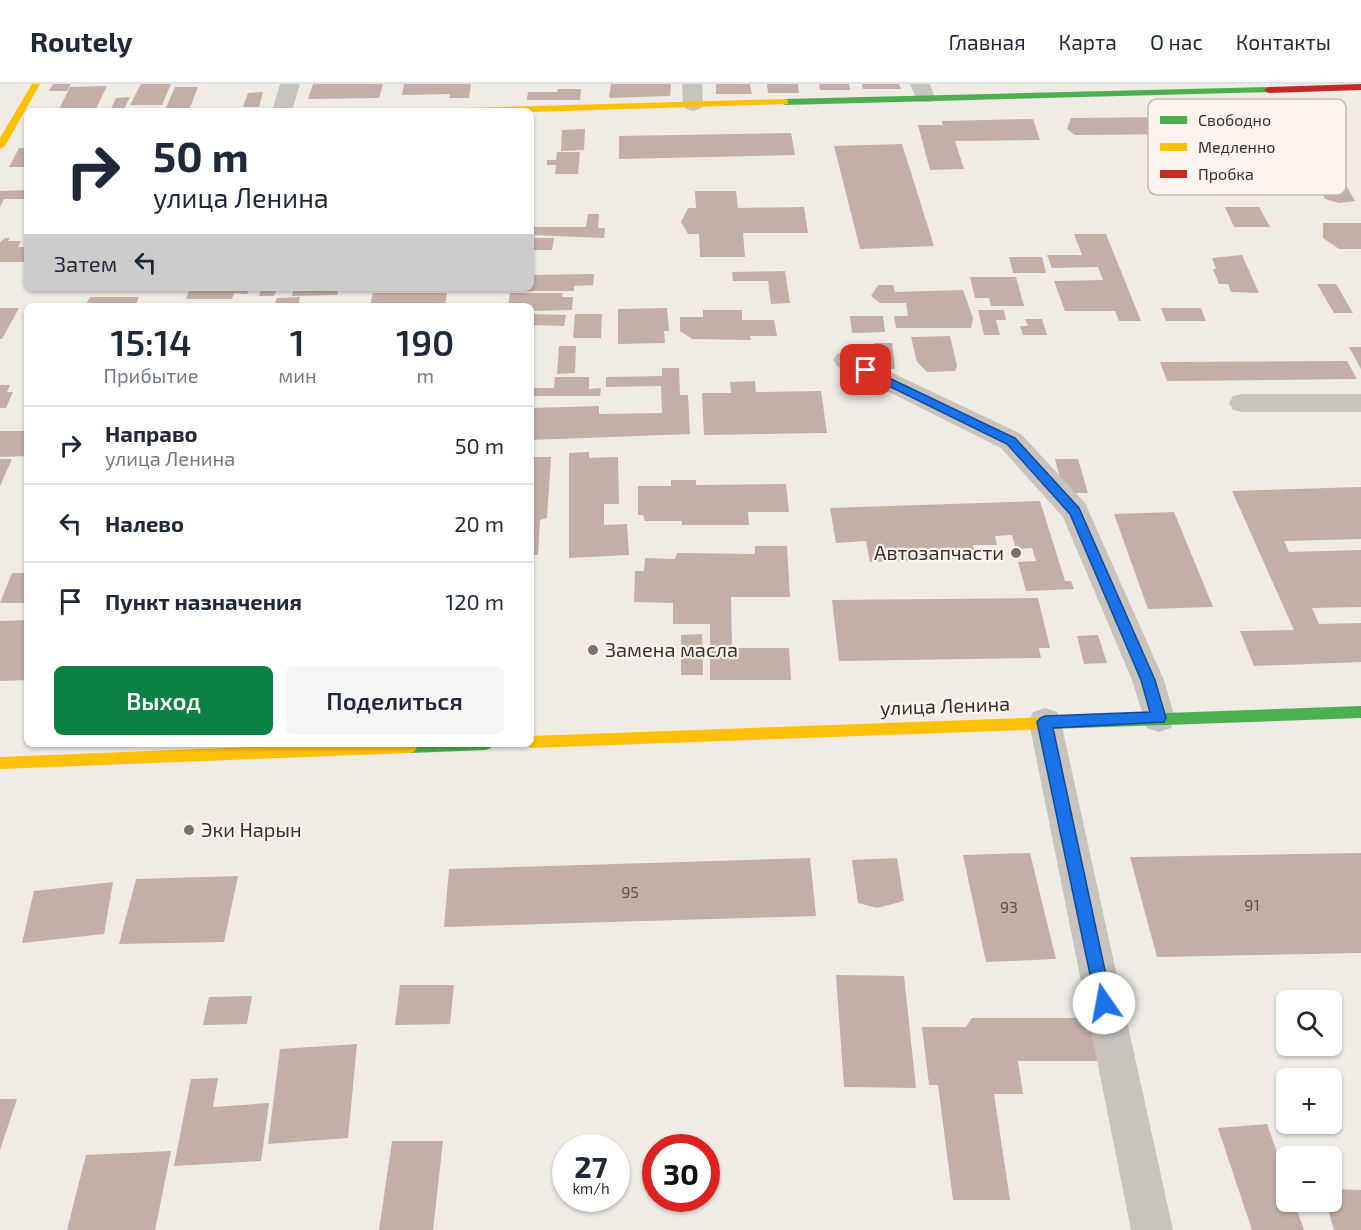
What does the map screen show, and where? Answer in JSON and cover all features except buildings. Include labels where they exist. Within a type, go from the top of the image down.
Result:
[{"type":"street","points":[[0,146],[36,84]]},
{"type":"street","points":[[283,108],[290,84]]},
{"type":"street","points":[[692,84],[693,105]]},
{"type":"street","points":[[534,109],[693,105],[922,91],[1361,87]]},
{"type":"street","points":[[846,360],[1011,441],[1075,511],[1148,680],[1159,718]]},
{"type":"street","points":[[1242,403],[1361,403]]},
{"type":"street","name":"улица Ленина","points":[[534,742],[1361,712]]},
{"type":"street","points":[[1045,722],[1152,1230]]},
{"type":"street","points":[[0,763],[409,747]]},
{"type":"traffic: fast","points":[[785,102],[1268,90]]},
{"type":"traffic: fast","points":[[1050,723],[1361,712]]},
{"type":"traffic: slow","points":[[0,146],[36,84]]},
{"type":"traffic: slow","points":[[534,109],[785,102]]},
{"type":"traffic: slow","points":[[534,742],[1050,723]]},
{"type":"traffic: slow","points":[[0,763],[410,747]]},
{"type":"traffic: jam","points":[[1268,90],[1361,87]]},
{"type":"place","name":"Автозапчасти","points":[[1016,553]]},
{"type":"place","name":"Замена масла","points":[[593,650]]},
{"type":"place","name":"Эки Нарын","points":[[189,830]]},
{"type":"route","points":[[866,370],[1011,441],[1075,511],[1148,680],[1159,718],[1045,722],[1104,1003]]}]
